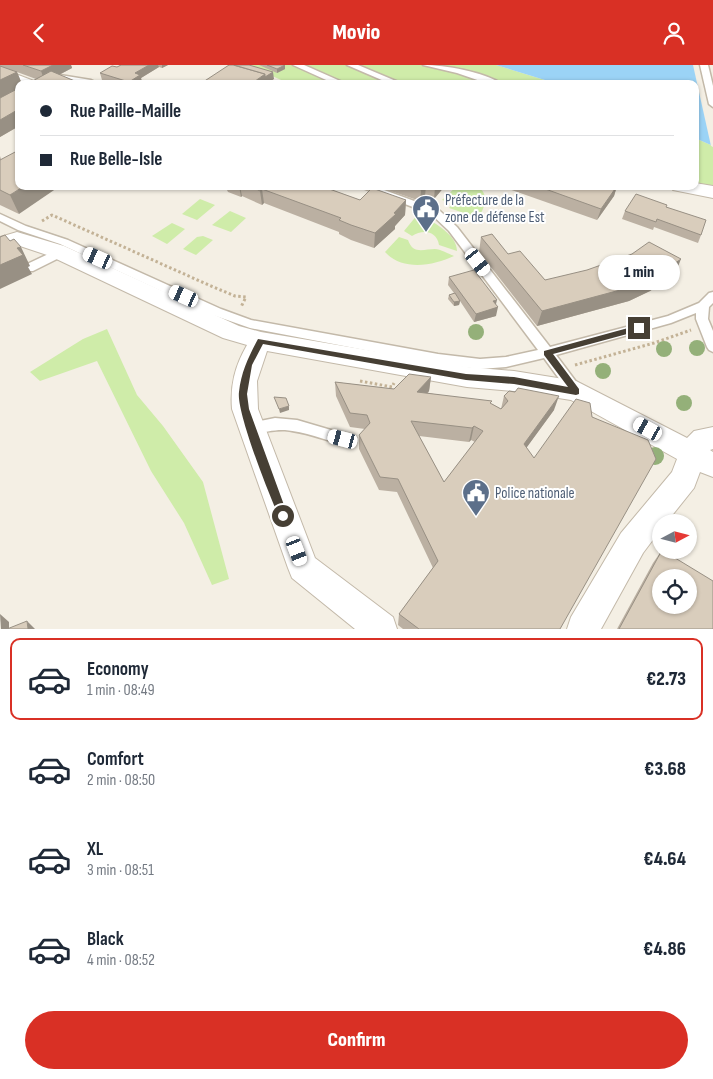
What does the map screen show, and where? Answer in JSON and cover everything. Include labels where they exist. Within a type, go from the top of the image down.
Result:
[{"type":"street","points":[[0,73],[18,80]]},
{"type":"street","points":[[699,189],[713,192]]},
{"type":"street","points":[[8,241],[59,253],[231,332],[263,334],[466,377],[514,381],[576,391],[706,452],[628,548],[583,629]]},
{"type":"street","points":[[263,334],[248,365],[242,394],[244,409],[303,568],[381,629]]},
{"type":"lane","points":[[297,65],[333,80]]},
{"type":"lane","points":[[351,65],[389,80]]},
{"type":"lane","points":[[427,65],[460,71],[486,80]]},
{"type":"lane","points":[[704,65],[713,104]]},
{"type":"lane","points":[[374,190],[435,212],[453,229],[576,391]]},
{"type":"lane","points":[[0,217],[22,228],[64,242],[263,334],[480,364],[506,362],[547,353],[685,315],[703,306],[713,296]]},
{"type":"lane","points":[[29,268],[59,253]]},
{"type":"lane","points":[[703,306],[702,319],[713,347]]},
{"type":"lane","points":[[251,428],[268,423],[284,423],[343,439]]},
{"type":"path","points":[[36,225],[52,215],[235,296],[246,297],[241,308]]},
{"type":"path","points":[[573,366],[654,343],[704,326]]},
{"type":"path","points":[[392,387],[396,390]]},
{"type":"green space","points":[[248,65],[496,65],[545,80],[281,80]]},
{"type":"green space","points":[[699,140],[713,146],[713,192],[699,187]]},
{"type":"green space","points":[[453,190],[482,190],[485,204],[479,216],[476,217],[449,208],[453,203],[442,200]]},
{"type":"green space","points":[[200,199],[215,205],[197,220],[182,214]]},
{"type":"green space","points":[[230,211],[246,218],[231,232],[212,225]]},
{"type":"green space","points":[[418,214],[443,229],[453,239],[457,251],[439,245],[438,240],[432,234],[421,232],[412,236],[404,231]]},
{"type":"green space","points":[[172,223],[185,229],[167,244],[152,236]]},
{"type":"green space","points":[[203,236],[213,240],[196,255],[183,249],[197,237]]},
{"type":"green space","points":[[399,237],[408,240],[413,248],[423,250],[437,249],[454,256],[437,262],[418,265],[400,262],[385,252]]},
{"type":"green space","points":[[107,329],[137,395],[163,426],[203,482],[229,579],[212,585],[184,523],[151,471],[97,361],[40,381],[30,372],[83,339]]},
{"type":"water","points":[[496,65],[713,65],[713,146],[699,140],[699,80],[545,80]]},
{"type":"pier","points":[[693,65],[713,65],[713,147],[711,146],[699,92],[699,80],[696,80]]},
{"type":"building","points":[[23,65],[53,65],[41,71]]},
{"type":"building","points":[[121,65],[149,65],[135,73],[140,75],[132,80],[123,80],[100,73],[112,66],[117,67]]},
{"type":"building","points":[[229,65],[265,74],[257,80],[206,80]]},
{"type":"building","points":[[234,65],[249,65],[273,72],[265,77],[265,74]]},
{"type":"building","points":[[267,65],[285,65],[277,69]]},
{"type":"building","points":[[0,66],[17,72],[0,80]]},
{"type":"building","points":[[51,71],[72,80],[34,80]]},
{"type":"building","points":[[15,90],[15,111],[0,120],[0,98]]},
{"type":"building","points":[[15,152],[15,190],[18,190],[10,195],[0,190],[0,160]]},
{"type":"building","points":[[265,190],[332,190],[360,200],[370,190],[378,190],[406,200],[394,213],[396,214],[375,233],[339,220],[341,218]]},
{"type":"building","points":[[548,190],[614,190],[601,209]]},
{"type":"building","points":[[636,194],[667,205],[666,207],[706,220],[701,235],[657,219],[656,222],[625,211]]},
{"type":"building","points":[[492,234],[508,254],[520,251],[545,280],[587,270],[632,254],[649,242],[681,259],[657,276],[635,286],[542,311],[481,237]]},
{"type":"building","points":[[5,235],[10,241],[14,239],[21,247],[17,248],[23,255],[0,265],[0,237]]},
{"type":"building","points":[[474,270],[497,300],[493,301],[498,307],[476,314],[449,277]]},
{"type":"building","points":[[455,293],[460,301],[454,302],[449,295]]},
{"type":"building","points":[[409,374],[431,377],[417,392],[492,401],[490,403],[501,409],[508,401],[504,396],[509,391],[515,392],[518,388],[559,396],[524,444],[534,458],[576,399],[590,403],[592,417],[648,440],[656,459],[560,629],[419,629],[399,614],[438,561],[398,479],[380,477],[359,435],[370,423],[367,415],[350,413],[335,382],[394,389]],"holes":[[[411,421],[472,428],[474,426],[483,431],[444,482]]]},
{"type":"building","points":[[274,397],[286,398],[289,406],[279,409]]},
{"type":"building","points":[[657,559],[677,559],[693,569],[652,569],[652,614],[697,614],[697,571],[713,581],[713,629],[619,629]]},
{"type":"building","points":[[27,621],[28,629],[7,629]]},
{"type":"place","name":"Préfecture de la zone de défense Est","points":[[426,233]]},
{"type":"place","name":"Police nationale","points":[[476,517]]},
{"type":"route","points":[[283,516],[244,409],[242,394],[248,365],[261,341],[466,377],[514,381],[576,391],[547,353],[639,328]]}]
